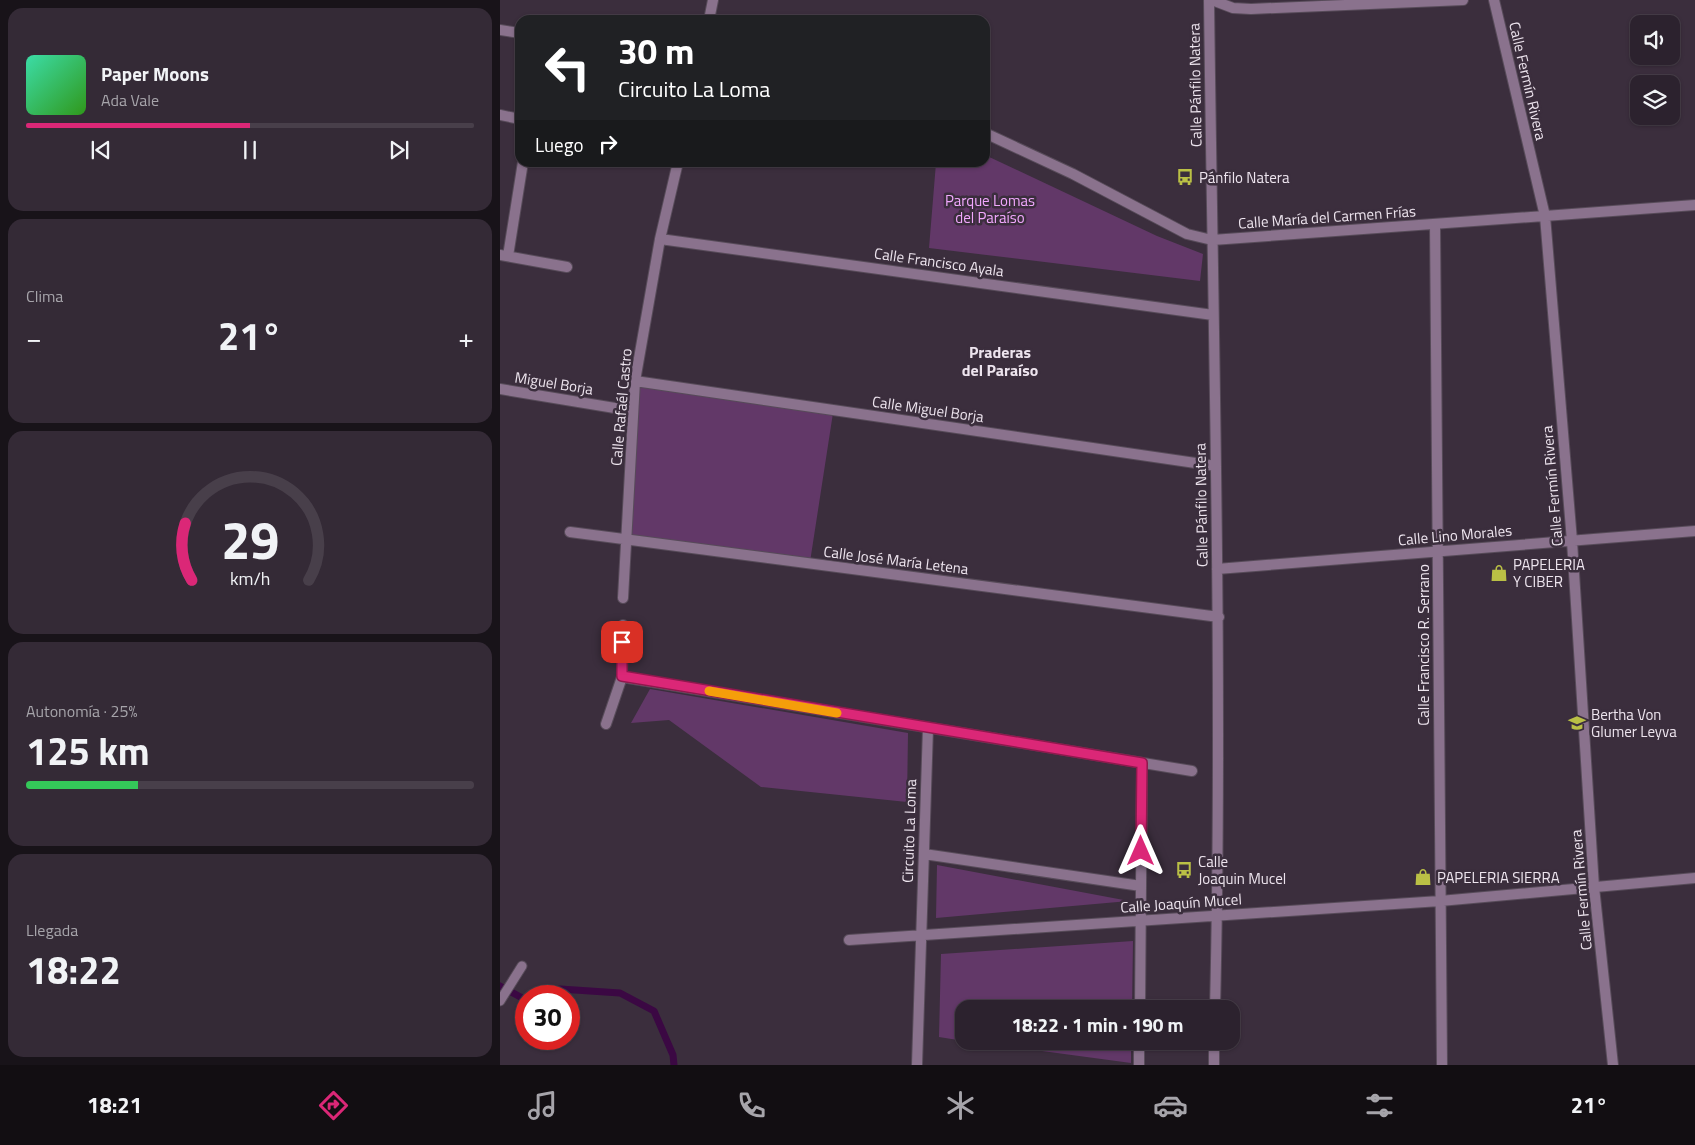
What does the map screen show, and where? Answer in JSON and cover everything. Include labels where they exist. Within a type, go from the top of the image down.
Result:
[{"type":"street","points":[[710,15],[713,0]]},
{"type":"street","points":[[1210,0],[1233,8],[1252,9],[1463,0]]},
{"type":"street","name":"Calle Pánfilo Natera","points":[[1210,0],[1213,314],[1219,617],[1218,915],[1215,1000]]},
{"type":"street","name":"Calle Fermín Rivera","points":[[1494,0],[1545,216],[1572,541],[1594,887],[1613,1065]]},
{"type":"street","points":[[500,30],[515,32]]},
{"type":"street","points":[[500,115],[515,118]]},
{"type":"street","name":"Calle María del Carmen Frías","points":[[990,134],[1073,174],[1187,234],[1212,240],[1695,205]]},
{"type":"street","points":[[522,167],[504,256],[567,267]]},
{"type":"street","name":"Calle Rafaél Castro","points":[[623,598],[635,381],[660,239],[677,167]]},
{"type":"street","name":"Calle Francisco R. Serrano","points":[[1435,224],[1442,1065]]},
{"type":"street","name":"Calle Francisco Ayala","points":[[660,239],[1213,314]]},
{"type":"street","name":"Calle Miguel Borja","points":[[635,381],[1216,466]]},
{"type":"street","name":"Miguel Borja","points":[[500,389],[633,411]]},
{"type":"street","name":"Calle Lino Morales","points":[[1218,569],[1695,531]]},
{"type":"street","name":"Calle José María Letena","points":[[570,532],[1219,617]]},
{"type":"street","points":[[606,724],[622,676],[623,625]]},
{"type":"street","points":[[622,676],[1192,771]]},
{"type":"street","name":"Circuito La Loma","points":[[917,1065],[928,728]]},
{"type":"street","points":[[1140,1000],[1142,763]]},
{"type":"street","points":[[924,854],[1141,886]]},
{"type":"street","name":"Calle Joaquín Mucel","points":[[849,940],[1440,901],[1695,878]]},
{"type":"street","points":[[1139,1050],[1139,1065]]},
{"type":"street","points":[[1214,1050],[1214,1065]]},
{"type":"lane","points":[[500,1001],[522,966]]},
{"type":"green space","name":"Parque Lomas del Paraíso","points":[[990,157],[1157,236],[1203,254],[1200,281],[929,248],[936,167],[990,167]]},
{"type":"green space","points":[[636,386],[833,413],[810,562],[631,537]]},
{"type":"green space","points":[[650,689],[908,733],[907,802],[761,787],[669,720],[631,723]]},
{"type":"green space","points":[[937,865],[1129,901],[936,918]]},
{"type":"green space","points":[[1133,941],[1132,1000],[955,1000],[955,1040],[939,1037],[941,954]]},
{"type":"green space","points":[[1035,1050],[1131,1050],[1131,1063]]},
{"type":"waterway","points":[[500,986],[515,994]]},
{"type":"waterway","points":[[580,990],[620,993],[654,1011],[673,1055],[674,1065]]},
{"type":"slow traffic","points":[[709,691],[837,713]]},
{"type":"place","name":"Pánfilo Natera","points":[[1185,177]]},
{"type":"place","name":"PAPELERIA Y CIBER","points":[[1499,573]]},
{"type":"place","name":"Bertha Von Glumer Leyva","points":[[1577,723]]},
{"type":"place","name":"Calle Joaquin Mucel","points":[[1184,870]]},
{"type":"place","name":"PAPELERIA SIERRA","points":[[1423,877]]},
{"type":"district","name":"Praderas del Paraíso","points":[[1000,361]]},
{"type":"route","points":[[622,642],[622,676],[1142,763],[1141,851]]}]
